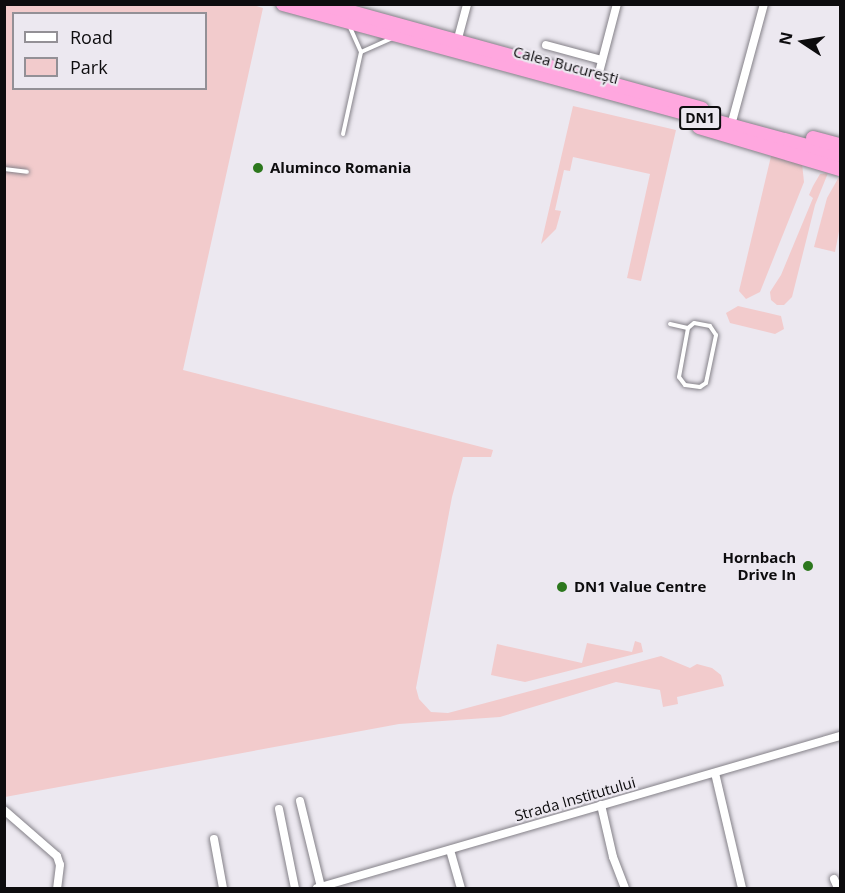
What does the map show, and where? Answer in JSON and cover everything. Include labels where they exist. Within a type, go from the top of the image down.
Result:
[{"type":"highway","name":"Calea București","points":[[283,4],[398,36],[840,146]]},
{"type":"highway","name":"Calea București","points":[[322,4],[840,155]]},
{"type":"highway","points":[[595,85],[615,101],[840,169]]},
{"type":"highway","points":[[810,137],[840,140]]},
{"type":"street","points":[[457,42],[467,4]]},
{"type":"street","points":[[595,85],[617,4]]},
{"type":"street","points":[[733,118],[764,4]]},
{"type":"street","points":[[546,45],[602,60]]},
{"type":"street","name":"Strada Institutului","points":[[319,888],[840,736]]},
{"type":"street","points":[[716,773],[742,888]]},
{"type":"street","points":[[300,801],[319,888]]},
{"type":"street","points":[[601,805],[613,857],[625,888]]},
{"type":"street","points":[[279,809],[295,888]]},
{"type":"street","points":[[4,810],[57,856],[57,888]]},
{"type":"street","points":[[214,839],[223,888]]},
{"type":"street","points":[[450,850],[461,888]]},
{"type":"street","points":[[834,879],[838,888]]},
{"type":"lane","points":[[342,21],[354,33],[361,52],[344,134]]},
{"type":"lane","points":[[361,52],[398,36]]},
{"type":"lane","points":[[4,169],[27,172]]},
{"type":"lane","points":[[670,324],[688,327],[694,323],[710,326],[716,335],[706,383],[700,387],[685,385],[679,378],[688,327]]},
{"type":"green space","points":[[250,4],[263,8],[183,370],[493,450],[491,457],[463,457],[452,497],[416,688],[419,699],[431,712],[448,713],[661,656],[690,668],[697,664],[712,668],[721,675],[724,686],[677,697],[678,704],[663,707],[660,690],[616,682],[500,717],[399,724],[5,797],[5,5]]},
{"type":"green space","points":[[573,106],[676,130],[641,281],[627,278],[650,174],[573,157],[570,171],[564,170],[555,210],[561,211],[556,229],[541,244]]},
{"type":"green space","points":[[772,152],[802,163],[804,182],[760,292],[746,299],[739,291]]},
{"type":"green space","points":[[828,173],[815,205],[792,297],[784,305],[777,305],[771,300],[770,292],[781,275],[813,198],[809,195],[813,186],[820,174]]},
{"type":"green space","points":[[840,175],[840,226],[835,252],[814,247],[827,198]]},
{"type":"green space","points":[[738,306],[781,316],[784,329],[775,334],[730,323],[726,313]]},
{"type":"green space","points":[[635,641],[641,643],[643,652],[525,682],[491,675],[497,644],[582,663],[587,643],[632,652]]},
{"type":"place","name":"Aluminco Romania","points":[[258,168]]},
{"type":"place","name":"Hornbach Drive In","points":[[808,566]]},
{"type":"place","name":"DN1 Value Centre","points":[[562,587]]}]
